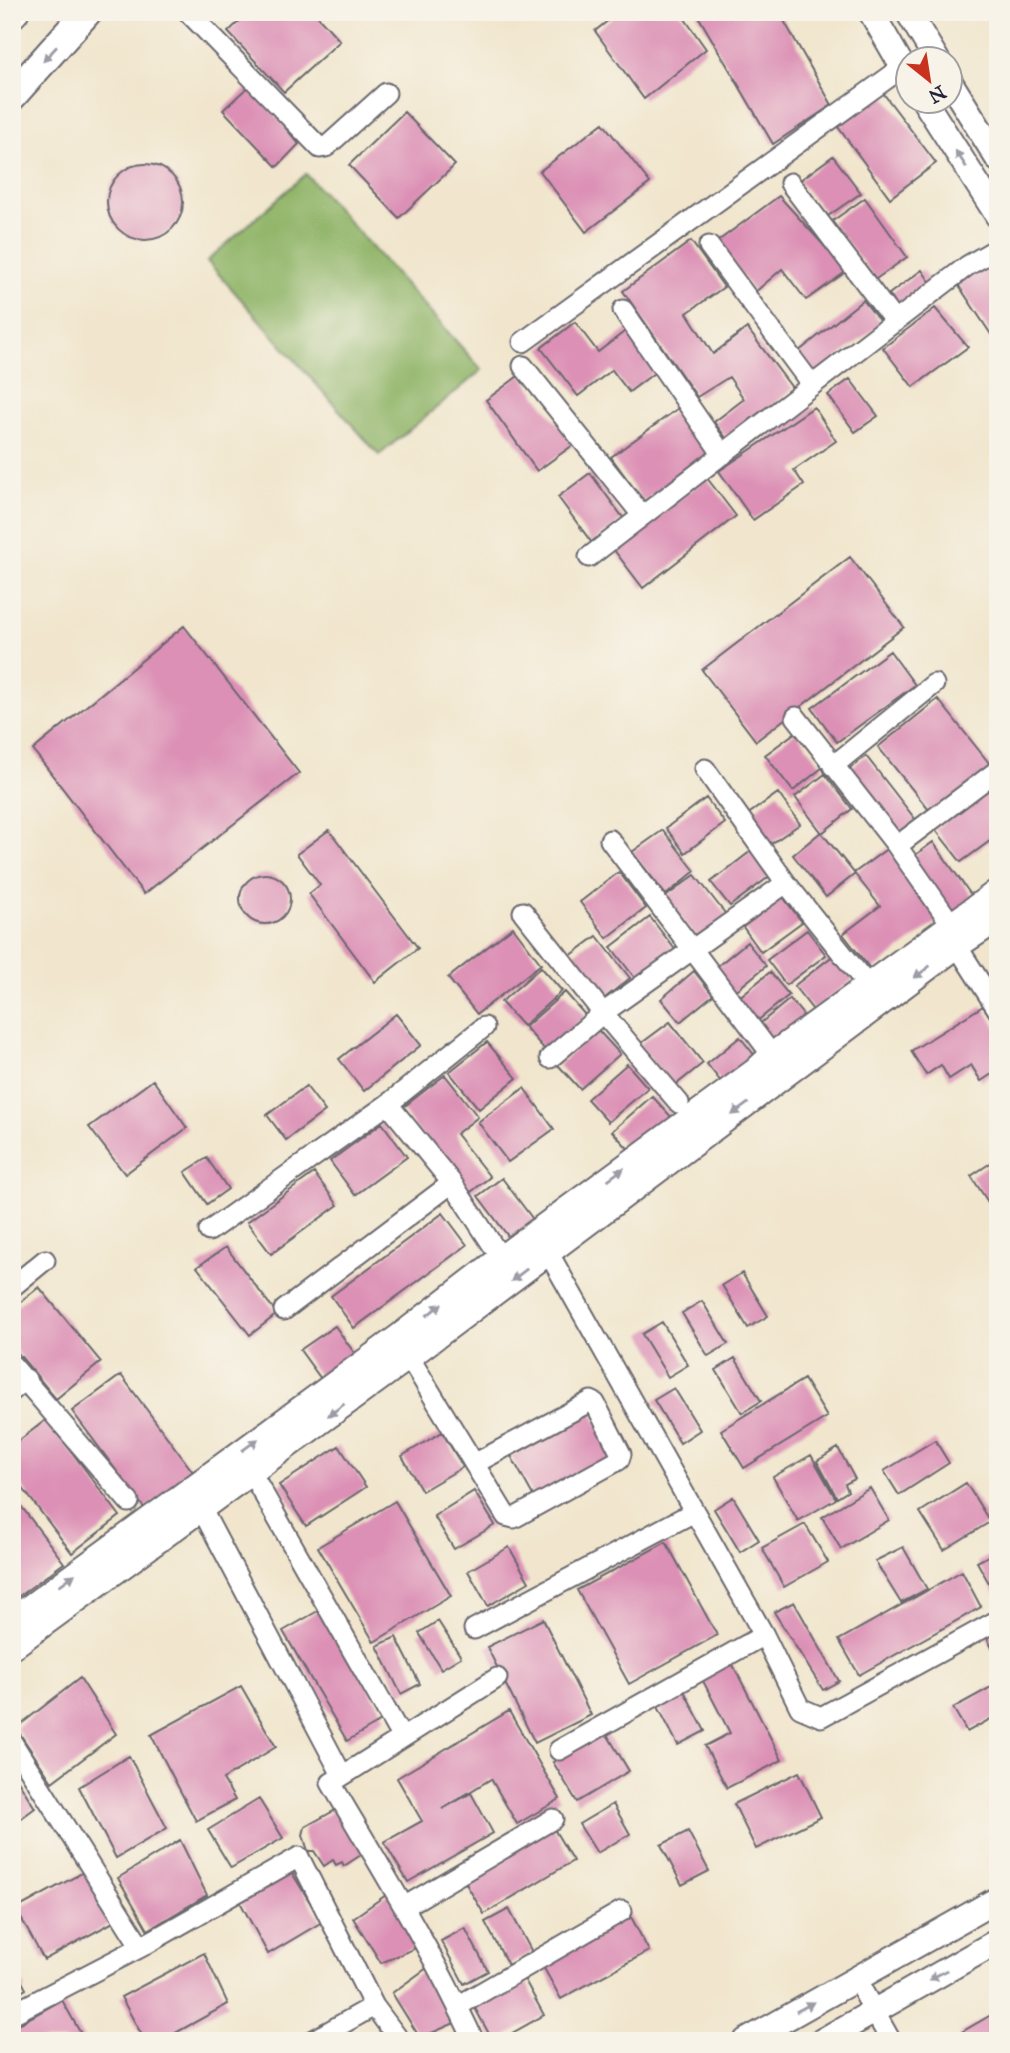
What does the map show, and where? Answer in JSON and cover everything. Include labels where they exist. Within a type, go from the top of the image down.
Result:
[{"type":"main road","points":[[12,96],[87,12]]},
{"type":"street","points":[[188,12],[320,148],[326,147],[386,93]]},
{"type":"street","points":[[871,12],[894,51]]},
{"type":"street","points":[[908,12],[929,46]]},
{"type":"street","points":[[523,342],[894,79]]},
{"type":"street","points":[[964,104],[998,159]]},
{"type":"street","points":[[934,116],[998,216]]},
{"type":"street","points":[[790,183],[895,322]]},
{"type":"street","points":[[709,246],[813,385]]},
{"type":"street","points":[[589,557],[967,267],[998,248]]},
{"type":"street","points":[[623,310],[723,455]]},
{"type":"street","points":[[523,366],[642,515]]},
{"type":"street","points":[[833,766],[934,684]]},
{"type":"street","points":[[796,717],[897,846],[998,1010]]},
{"type":"street","points":[[705,769],[786,883],[869,987]]},
{"type":"street","points":[[897,846],[998,770]]},
{"type":"street","points":[[610,840],[772,1055]]},
{"type":"street","points":[[550,1058],[603,1013],[786,883]]},
{"type":"street","points":[[12,1647],[548,1252],[954,935],[998,891]]},
{"type":"street","points":[[523,912],[678,1103]]},
{"type":"street","points":[[12,1620],[397,1338],[755,1071],[772,1055],[869,987],[954,935],[998,919]]},
{"type":"street","points":[[209,1231],[388,1104],[484,1027]]},
{"type":"street","points":[[388,1104],[452,1183],[501,1258]]},
{"type":"street","points":[[284,1310],[452,1183]]},
{"type":"street","points":[[548,1252],[764,1635],[800,1707],[821,1717],[998,1620]]},
{"type":"street","points":[[12,1287],[45,1260]]},
{"type":"street","points":[[409,1357],[474,1464],[506,1516],[510,1518],[619,1460],[621,1454],[595,1403],[591,1401],[474,1464]]},
{"type":"street","points":[[17,1379],[129,1502]]},
{"type":"street","points":[[250,1472],[402,1738]]},
{"type":"street","points":[[201,1508],[342,1775]]},
{"type":"street","points":[[474,1629],[694,1513]]},
{"type":"street","points":[[559,1750],[764,1635]]},
{"type":"street","points":[[474,2041],[404,1907],[331,1783],[497,1678]]},
{"type":"street","points":[[12,1742],[141,1947]]},
{"type":"street","points":[[404,1907],[553,1819]]},
{"type":"street","points":[[12,2014],[141,1947],[299,1857],[374,2006],[400,2041]]},
{"type":"street","points":[[746,2041],[998,1899]]},
{"type":"street","points":[[458,2006],[622,1911]]},
{"type":"street","points":[[822,2041],[998,1941]]},
{"type":"street","points":[[856,1979],[891,2041]]},
{"type":"street","points":[[312,2041],[374,2006]]},
{"type":"green space","points":[[306,174],[482,370],[379,455],[207,261]]},
{"type":"building","points":[[249,12],[314,12],[340,41],[284,92],[228,32]]},
{"type":"building","points":[[619,12],[680,12],[706,49],[644,99],[595,31]]},
{"type":"building","points":[[779,12],[832,105],[773,144],[697,14]]},
{"type":"building","points":[[250,85],[299,144],[277,167],[223,110]]},
{"type":"building","points":[[883,93],[894,108],[894,116],[900,116],[936,163],[890,198],[838,127]]},
{"type":"building","points":[[404,112],[455,165],[399,218],[349,165]]},
{"type":"building","points":[[603,123],[650,183],[586,232],[540,171]]},
{"type":"building","points":[[833,156],[861,193],[828,216],[799,181]]},
{"type":"building","points":[[153,164],[166,170],[177,181],[183,194],[181,217],[166,234],[153,240],[137,240],[124,234],[109,217],[107,194],[113,181],[130,166]]},
{"type":"building","points":[[779,196],[847,271],[806,300],[782,269],[754,293],[718,241]]},
{"type":"building","points":[[865,198],[907,257],[876,279],[831,222]]},
{"type":"building","points":[[691,241],[724,287],[687,313],[713,354],[747,328],[793,389],[727,439],[714,422],[744,399],[729,377],[697,397],[623,291]]},
{"type":"building","points":[[998,256],[998,345],[957,283]]},
{"type":"building","points":[[922,270],[934,288],[901,312],[889,294]]},
{"type":"building","points":[[863,300],[881,323],[816,375],[798,352]]},
{"type":"building","points":[[935,308],[968,347],[913,387],[883,348]]},
{"type":"building","points":[[575,322],[598,352],[628,329],[658,370],[629,392],[612,370],[578,396],[541,348]]},
{"type":"building","points":[[521,374],[573,445],[537,471],[486,400]]},
{"type":"building","points":[[850,379],[878,416],[855,432],[828,395]]},
{"type":"building","points":[[680,407],[712,452],[644,502],[611,457]]},
{"type":"building","points":[[814,407],[836,441],[794,470],[804,485],[753,520],[719,471]]},
{"type":"building","points":[[590,473],[624,519],[592,543],[558,497]]},
{"type":"building","points":[[707,478],[736,516],[643,588],[614,550]]},
{"type":"building","points":[[850,557],[904,627],[756,741],[702,670]]},
{"type":"building","points":[[184,626],[299,773],[144,894],[33,750]]},
{"type":"building","points":[[890,651],[915,685],[837,742],[812,708]]},
{"type":"building","points":[[938,699],[993,768],[933,815],[878,747]]},
{"type":"building","points":[[796,732],[823,767],[793,791],[765,755]]},
{"type":"building","points":[[866,756],[919,824],[899,839],[847,771]]},
{"type":"building","points":[[825,774],[852,809],[822,833],[795,797]]},
{"type":"building","points":[[998,781],[998,835],[961,862],[935,829]]},
{"type":"building","points":[[778,793],[800,824],[768,846],[747,815]]},
{"type":"building","points":[[706,798],[725,823],[685,853],[666,828]]},
{"type":"building","points":[[329,830],[418,948],[375,982],[309,894],[320,885],[297,854]]},
{"type":"building","points":[[663,830],[695,871],[666,895],[632,852]]},
{"type":"building","points":[[821,832],[855,874],[826,897],[793,855]]},
{"type":"building","points":[[933,842],[974,899],[951,916],[910,859]]},
{"type":"building","points":[[888,848],[942,918],[872,971],[843,934],[880,906],[854,873]]},
{"type":"building","points":[[751,851],[770,876],[730,906],[711,882]]},
{"type":"building","points":[[619,872],[646,908],[607,938],[580,902]]},
{"type":"building","points":[[265,874],[283,881],[290,899],[283,917],[265,924],[247,917],[240,899],[247,881]]},
{"type":"building","points":[[695,875],[728,917],[699,941],[664,898]]},
{"type":"building","points":[[783,897],[802,922],[761,952],[743,927]]},
{"type":"building","points":[[650,917],[677,952],[638,982],[611,947]]},
{"type":"building","points":[[513,927],[541,964],[477,1014],[448,978]]},
{"type":"building","points":[[807,930],[826,955],[786,985],[767,960]]},
{"type":"building","points":[[597,936],[630,978],[600,1002],[566,959]]},
{"type":"building","points":[[747,942],[766,966],[733,993],[714,969]]},
{"type":"building","points":[[834,955],[853,980],[813,1010],[794,986]]},
{"type":"building","points":[[541,967],[562,991],[523,1026],[501,1002]]},
{"type":"building","points":[[694,971],[713,995],[680,1022],[661,999]]},
{"type":"building","points":[[770,972],[789,995],[756,1022],[737,999]]},
{"type":"building","points":[[565,992],[586,1016],[546,1051],[525,1027]]},
{"type":"building","points":[[790,999],[809,1022],[776,1049],[757,1026]]},
{"type":"building","points":[[983,1006],[998,1029],[998,1070],[981,1081],[971,1065],[949,1079],[941,1065],[926,1075],[911,1051]]},
{"type":"building","points":[[396,1014],[421,1045],[364,1091],[339,1059]]},
{"type":"building","points":[[670,1022],[703,1063],[673,1087],[639,1045]]},
{"type":"building","points":[[598,1030],[620,1054],[580,1089],[558,1065]]},
{"type":"building","points":[[740,1037],[759,1061],[726,1088],[707,1064]]},
{"type":"building","points":[[487,1042],[517,1078],[479,1109],[449,1072]]},
{"type":"building","points":[[627,1064],[648,1088],[608,1122],[587,1099]]},
{"type":"building","points":[[445,1075],[478,1117],[456,1134],[490,1177],[467,1195],[401,1109]]},
{"type":"building","points":[[153,1080],[187,1128],[125,1174],[89,1127]]},
{"type":"building","points":[[306,1086],[325,1111],[286,1140],[267,1115]]},
{"type":"building","points":[[524,1088],[554,1129],[508,1162],[478,1122]]},
{"type":"building","points":[[652,1096],[674,1120],[634,1155],[612,1131]]},
{"type":"building","points":[[382,1123],[407,1157],[355,1195],[330,1161]]},
{"type":"building","points":[[207,1158],[228,1189],[207,1204],[185,1172]]},
{"type":"building","points":[[998,1158],[998,1200],[990,1205],[971,1176]]},
{"type":"building","points":[[314,1173],[338,1205],[271,1254],[247,1222]]},
{"type":"building","points":[[502,1178],[538,1226],[514,1244],[478,1196]]},
{"type":"building","points":[[443,1213],[467,1245],[354,1328],[331,1296]]},
{"type":"building","points":[[226,1247],[277,1314],[250,1335],[197,1267]]},
{"type":"building","points":[[742,1273],[768,1316],[748,1328],[722,1285]]},
{"type":"building","points":[[39,1287],[101,1362],[56,1399],[12,1346],[12,1309]]},
{"type":"building","points":[[702,1301],[728,1344],[708,1356],[682,1313]]},
{"type":"building","points":[[662,1322],[688,1365],[668,1377],[642,1334]]},
{"type":"building","points":[[335,1326],[358,1358],[324,1383],[300,1350]]},
{"type":"building","points":[[735,1358],[761,1401],[742,1413],[716,1370]]},
{"type":"building","points":[[121,1375],[193,1472],[145,1509],[72,1411]]},
{"type":"building","points":[[804,1379],[827,1417],[744,1468],[721,1430]]},
{"type":"building","points":[[674,1388],[700,1430],[680,1443],[654,1400]]},
{"type":"building","points":[[591,1412],[616,1456],[536,1501],[511,1456]]},
{"type":"building","points":[[47,1419],[120,1516],[72,1553],[12,1474],[12,1446]]},
{"type":"building","points":[[442,1432],[463,1467],[422,1491],[402,1456]]},
{"type":"building","points":[[935,1440],[949,1463],[899,1495],[884,1471]]},
{"type":"building","points":[[339,1446],[366,1487],[306,1526],[279,1485]]},
{"type":"building","points":[[838,1448],[855,1479],[845,1484],[848,1491],[837,1498],[817,1461]]},
{"type":"building","points":[[811,1455],[836,1499],[798,1521],[773,1477]]},
{"type":"building","points":[[966,1483],[990,1522],[944,1550],[920,1512]]},
{"type":"building","points":[[870,1488],[889,1520],[841,1549],[822,1517]]},
{"type":"building","points":[[474,1491],[495,1525],[454,1549],[434,1516]]},
{"type":"building","points":[[12,1494],[64,1563],[15,1599],[12,1596]]},
{"type":"building","points":[[733,1497],[759,1540],[740,1552],[714,1509]]},
{"type":"building","points":[[395,1501],[451,1596],[374,1642],[318,1547]]},
{"type":"building","points":[[805,1524],[828,1562],[784,1587],[762,1548]]},
{"type":"building","points":[[666,1542],[717,1635],[629,1684],[577,1590]]},
{"type":"building","points":[[509,1547],[529,1582],[488,1606],[468,1571]]},
{"type":"building","points":[[903,1547],[927,1589],[901,1603],[875,1561]]},
{"type":"building","points":[[998,1551],[998,1599],[977,1562]]},
{"type":"building","points":[[962,1571],[981,1607],[859,1675],[839,1640]]},
{"type":"building","points":[[794,1602],[839,1681],[823,1690],[774,1612]]},
{"type":"building","points":[[323,1608],[386,1718],[347,1741],[283,1631]]},
{"type":"building","points":[[543,1619],[591,1715],[535,1743],[487,1647]]},
{"type":"building","points":[[438,1621],[461,1657],[441,1669],[419,1633]]},
{"type":"building","points":[[998,1630],[998,1660],[986,1636]]},
{"type":"building","points":[[396,1637],[420,1684],[401,1694],[377,1646]]},
{"type":"building","points":[[732,1663],[782,1760],[727,1788],[705,1746],[730,1733],[702,1679]]},
{"type":"building","points":[[80,1678],[116,1734],[52,1782],[16,1728]]},
{"type":"building","points":[[241,1686],[276,1747],[223,1779],[235,1800],[196,1821],[151,1735]]},
{"type":"building","points":[[991,1687],[998,1698],[998,1715],[967,1732],[953,1708]]},
{"type":"building","points":[[683,1689],[705,1731],[678,1745],[656,1703]]},
{"type":"building","points":[[509,1711],[560,1799],[517,1824],[491,1779],[442,1809],[471,1793],[493,1833],[408,1882],[384,1842],[422,1821],[397,1778]]},
{"type":"building","points":[[605,1731],[629,1771],[577,1802],[553,1762]]},
{"type":"building","points":[[129,1756],[167,1828],[116,1858],[79,1787]]},
{"type":"building","points":[[12,1771],[35,1808],[12,1825]]},
{"type":"building","points":[[799,1772],[821,1817],[756,1849],[734,1804]]},
{"type":"building","points":[[259,1799],[283,1838],[231,1868],[208,1830]]},
{"type":"building","points":[[613,1804],[630,1834],[597,1853],[579,1824]]},
{"type":"building","points":[[339,1808],[367,1851],[344,1866],[342,1862],[336,1865],[333,1860],[324,1866],[314,1851],[308,1851],[303,1835],[305,1827]]},
{"type":"building","points":[[551,1824],[573,1861],[484,1914],[462,1877]]},
{"type":"building","points":[[688,1831],[709,1871],[682,1885],[661,1845]]},
{"type":"building","points":[[180,1840],[207,1895],[148,1930],[118,1878]]},
{"type":"building","points":[[289,1868],[322,1922],[268,1954],[238,1898]]},
{"type":"building","points":[[89,1869],[117,1920],[44,1960],[16,1909]]},
{"type":"building","points":[[389,1893],[418,1947],[381,1963],[353,1918]]},
{"type":"building","points":[[509,1909],[532,1952],[508,1965],[485,1922]]},
{"type":"building","points":[[629,1913],[649,1951],[561,1999],[540,1961]]},
{"type":"building","points":[[465,1928],[488,1971],[464,1984],[441,1941]]},
{"type":"building","points":[[204,1953],[228,2004],[161,2041],[145,2041],[121,1997]]},
{"type":"building","points":[[12,1963],[26,1989],[12,1997]]},
{"type":"building","points":[[427,1968],[457,2022],[420,2038],[392,1993]]},
{"type":"building","points":[[521,1973],[544,2015],[498,2041],[493,2041],[471,2001]]},
{"type":"building","points":[[62,2000],[85,2041],[12,2041],[12,2028]]},
{"type":"building","points":[[998,2011],[998,2041],[964,2041],[960,2033]]}]
